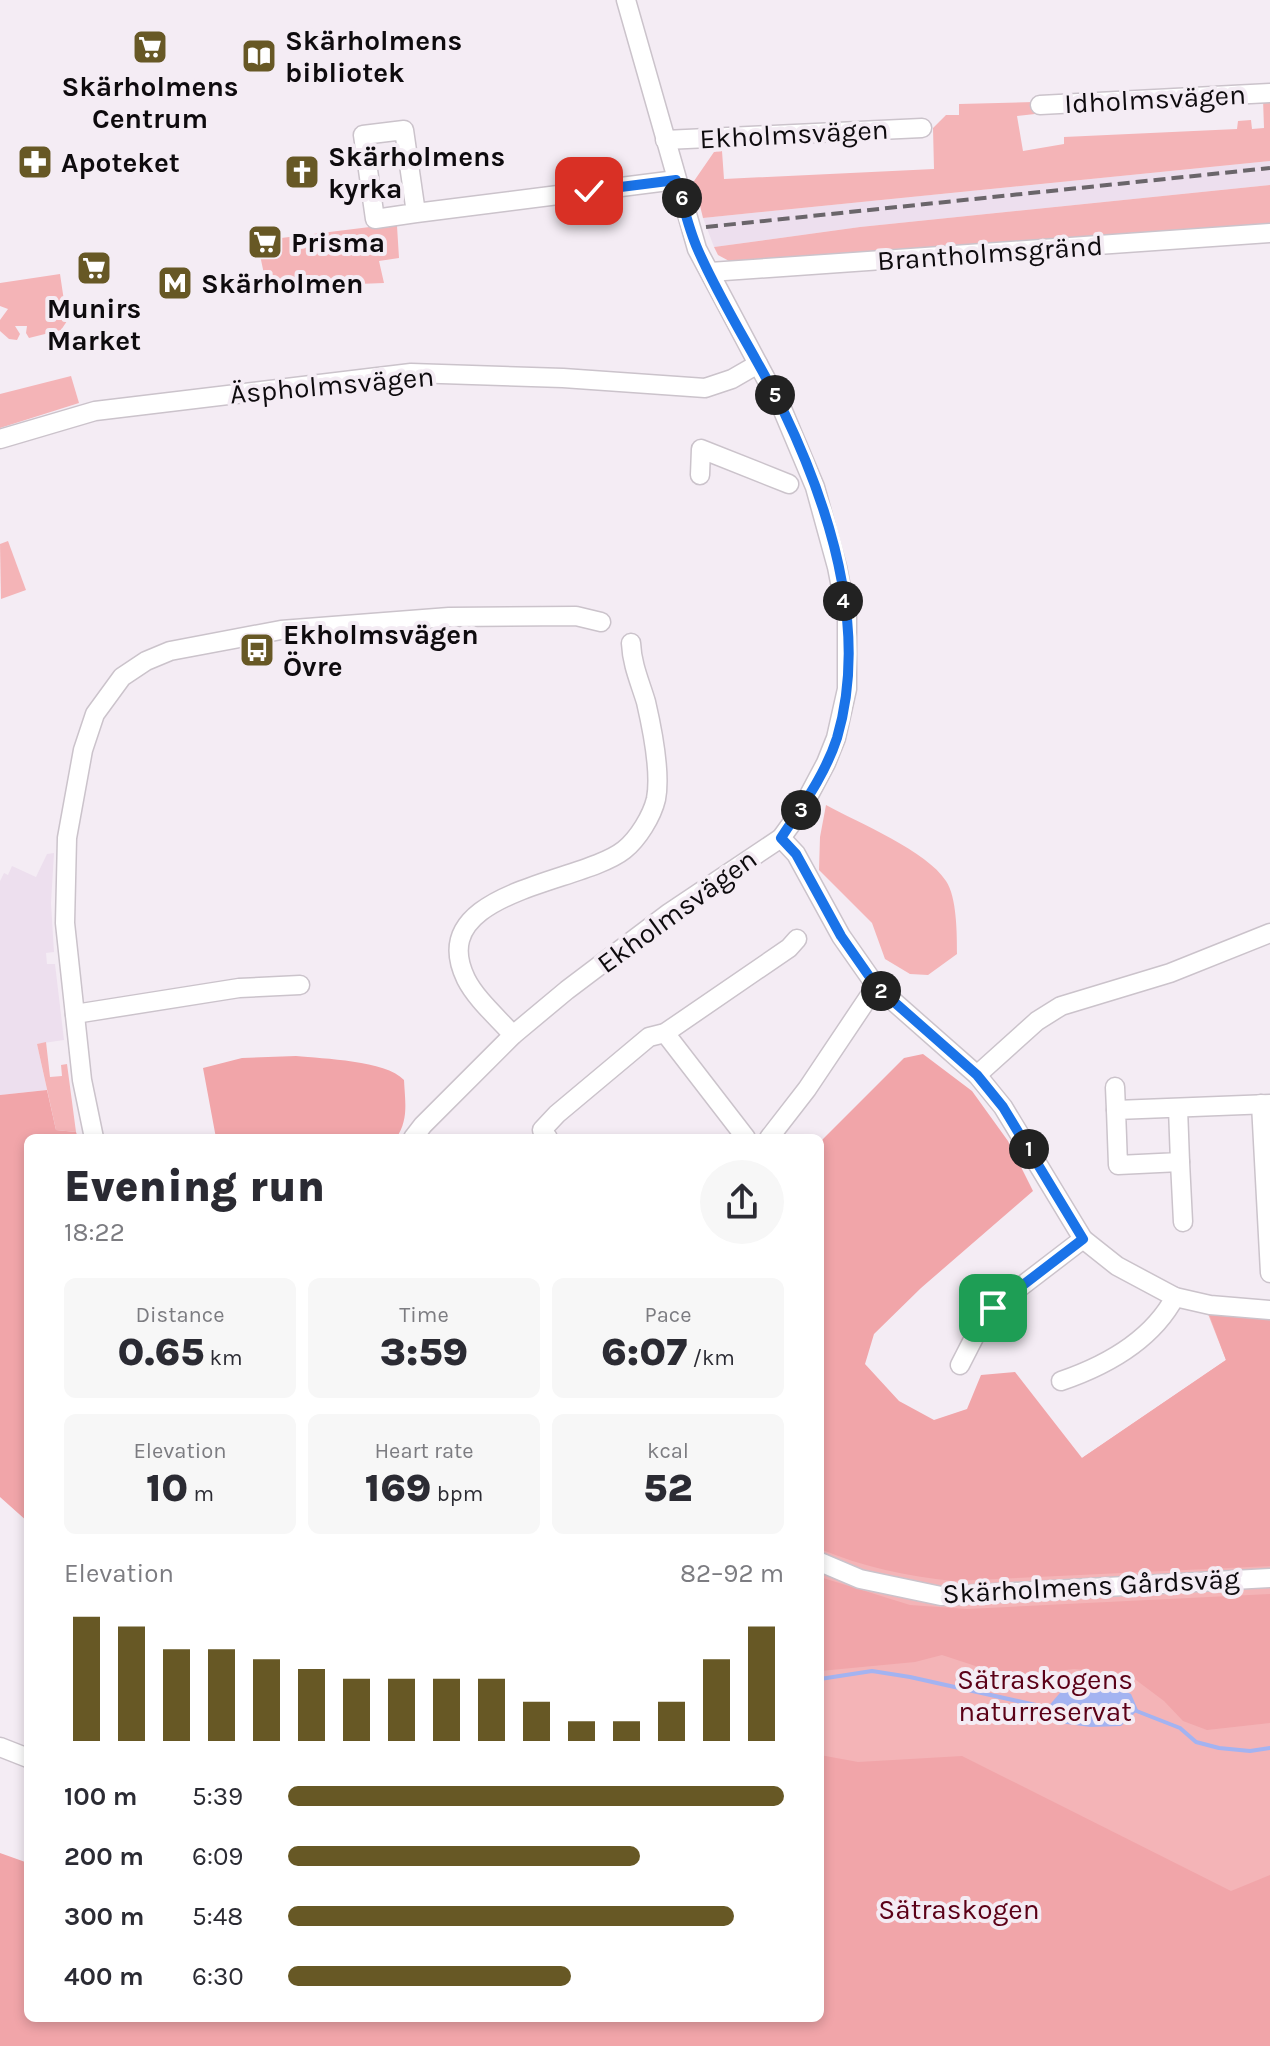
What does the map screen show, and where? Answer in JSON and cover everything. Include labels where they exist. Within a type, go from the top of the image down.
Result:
[{"type":"street","name":"Ekholmsvägen","points":[[416,1134],[513,1035],[669,913],[781,838],[814,786],[836,738],[847,689],[849,643],[837,567],[815,487],[783,411],[697,249],[628,7]]},
{"type":"street","name":"Idholmsvägen","points":[[1040,105],[1270,93]]},
{"type":"street","name":"Ekholmsvägen","points":[[665,140],[922,128]]},
{"type":"street","points":[[416,213],[404,130],[363,135],[375,219],[676,180]]},
{"type":"street","name":"Brantholmsgränd","points":[[710,272],[1270,233]]},
{"type":"street","name":"Äspholmsvägen","points":[[0,439],[95,411],[411,373],[563,378],[705,388],[732,379],[758,364]]},
{"type":"street","points":[[700,475],[701,449],[789,484]]},
{"type":"street","points":[[93,1134],[82,1080],[65,923],[67,838],[83,750],[95,714],[122,677],[146,661],[170,651],[281,630],[449,617],[576,616],[601,622]]},
{"type":"street","points":[[513,1035],[467,981],[459,946],[463,933],[480,911],[505,896],[624,851],[646,821],[656,798],[654,749],[645,701],[632,661],[631,643]]},
{"type":"street","points":[[781,838],[796,854],[841,936],[876,986],[977,1075],[1003,1107],[1083,1239],[1117,1266],[1175,1297],[1210,1305],[1270,1310]]},
{"type":"street","points":[[977,1075],[1037,1021],[1061,1006],[1170,973],[1270,933]]},
{"type":"street","points":[[545,1134],[542,1130],[557,1114],[649,1037],[665,1033],[789,948],[797,939]]},
{"type":"street","points":[[75,1014],[239,988],[300,985]]},
{"type":"street","points":[[772,1134],[807,1089],[876,986]]},
{"type":"street","points":[[665,1033],[743,1134]]},
{"type":"street","points":[[1115,1087],[1118,1165],[1180,1162]]},
{"type":"street","points":[[1116,1110],[1266,1104],[1270,1273]]},
{"type":"street","points":[[1178,1108],[1183,1222]]},
{"type":"street","points":[[960,1365],[993,1308],[1083,1239]]},
{"type":"street","points":[[1061,1381],[1090,1371],[1149,1333],[1166,1314],[1175,1297]]},
{"type":"street","name":"Skärholmens Gårdsväg","points":[[824,1564],[860,1579],[941,1596],[1270,1578]]},
{"type":"street","points":[[0,1747],[24,1756]]},
{"type":"shaded area","points":[[1270,161],[1270,185],[860,227],[714,247],[703,218]]},
{"type":"shaded area","points":[[54,853],[51,903],[54,952],[46,953],[47,964],[55,964],[64,1040],[37,1044],[47,1090],[0,1095],[0,881],[4,873],[8,875],[12,866],[36,877],[47,854]]},
{"type":"green space","points":[[1270,98],[1270,161],[703,218],[694,181],[714,152],[722,151],[724,179],[934,169],[933,128],[946,115],[959,115],[959,104],[1034,102],[1035,114],[1017,116],[1023,151],[1064,144],[1064,137],[1237,129],[1238,121],[1251,120],[1252,129],[1264,128],[1263,99]]},
{"type":"green space","points":[[1270,185],[1270,226],[731,262],[718,255],[714,247],[860,227]]},
{"type":"green space","points":[[397,226],[399,258],[379,261],[384,283],[358,284],[354,276],[344,278],[338,286],[318,289],[307,285],[306,277],[296,276],[288,292],[268,293],[257,241]]},
{"type":"green space","points":[[60,274],[67,321],[61,330],[29,338],[27,326],[15,326],[20,334],[17,340],[9,339],[0,331],[0,320],[8,309],[0,306],[0,283]]},
{"type":"green space","points":[[71,376],[79,403],[0,428],[0,394]]},
{"type":"green space","points":[[8,541],[26,590],[1,599],[0,544]]},
{"type":"green space","points":[[826,805],[908,849],[937,870],[952,896],[957,954],[928,975],[910,974],[885,959],[872,923],[819,870],[820,837]]},
{"type":"green space","points":[[46,1042],[50,1077],[62,1076],[61,1065],[67,1064],[76,1132],[56,1130],[37,1044]]},
{"type":"green space","points":[[923,1054],[972,1091],[1008,1141],[1033,1191],[921,1288],[874,1334],[865,1364],[899,1401],[934,1420],[967,1409],[981,1375],[1015,1372],[1082,1458],[1226,1360],[1209,1314],[1270,1317],[1270,1566],[953,1581],[885,1570],[824,1550],[824,1138],[904,1058]]},
{"type":"green space","points":[[296,1056],[337,1060],[369,1064],[395,1073],[404,1080],[405,1117],[400,1131],[398,1134],[215,1134],[203,1068],[242,1058]]},
{"type":"green space","points":[[47,1090],[56,1130],[77,1134],[24,1134],[24,1518],[0,1497],[0,1095]]},
{"type":"green space","name":"Sätraskogens naturreservat","points":[[1208,1314],[1270,1317],[1270,2046],[0,2046],[24,2022],[824,2022],[824,1428],[1082,1458],[1226,1360]]},
{"type":"green space","points":[[824,1578],[910,1605],[967,1609],[1270,1594],[1270,1723],[1207,1730],[1183,1721],[1164,1701],[1128,1674],[1074,1669],[1009,1677],[942,1655],[915,1662],[824,1671]]},
{"type":"green space","name":"Sätraskogen","points":[[824,1756],[858,1762],[962,1756],[1231,1891],[1270,1875],[1270,2046],[0,2046],[0,1853],[24,1862],[24,2022],[824,2022]]},
{"type":"water","points":[[1100,1680],[1131,1694],[1138,1710],[1121,1726],[1091,1727],[1058,1723],[1047,1708],[1065,1687]]},
{"type":"waterway","points":[[824,1678],[872,1671],[1049,1708]]},
{"type":"waterway","points":[[1134,1710],[1180,1728],[1196,1742],[1250,1751],[1270,1748]]},
{"type":"railway","points":[[706,227],[1270,168]]},
{"type":"place","name":"Skärholmens Centrum","points":[[150,47]]},
{"type":"place","name":"Skärholmens bibliotek","points":[[259,56]]},
{"type":"place","name":"Apoteket","points":[[35,162]]},
{"type":"place","name":"Skärholmens kyrka","points":[[302,172]]},
{"type":"place","name":"Prisma","points":[[265,242]]},
{"type":"place","name":"Munirs Market","points":[[94,268]]},
{"type":"place","name":"Skärholmen","points":[[175,283]]},
{"type":"place","name":"Ekholmsvägen Övre","points":[[257,650]]},
{"type":"route","points":[[589,191],[676,180],[697,249],[783,411],[815,487],[847,618],[847,689],[836,738],[826,763],[800,812],[781,838],[796,854],[841,936],[876,986],[977,1075],[1003,1107],[1083,1239],[993,1308]]}]
